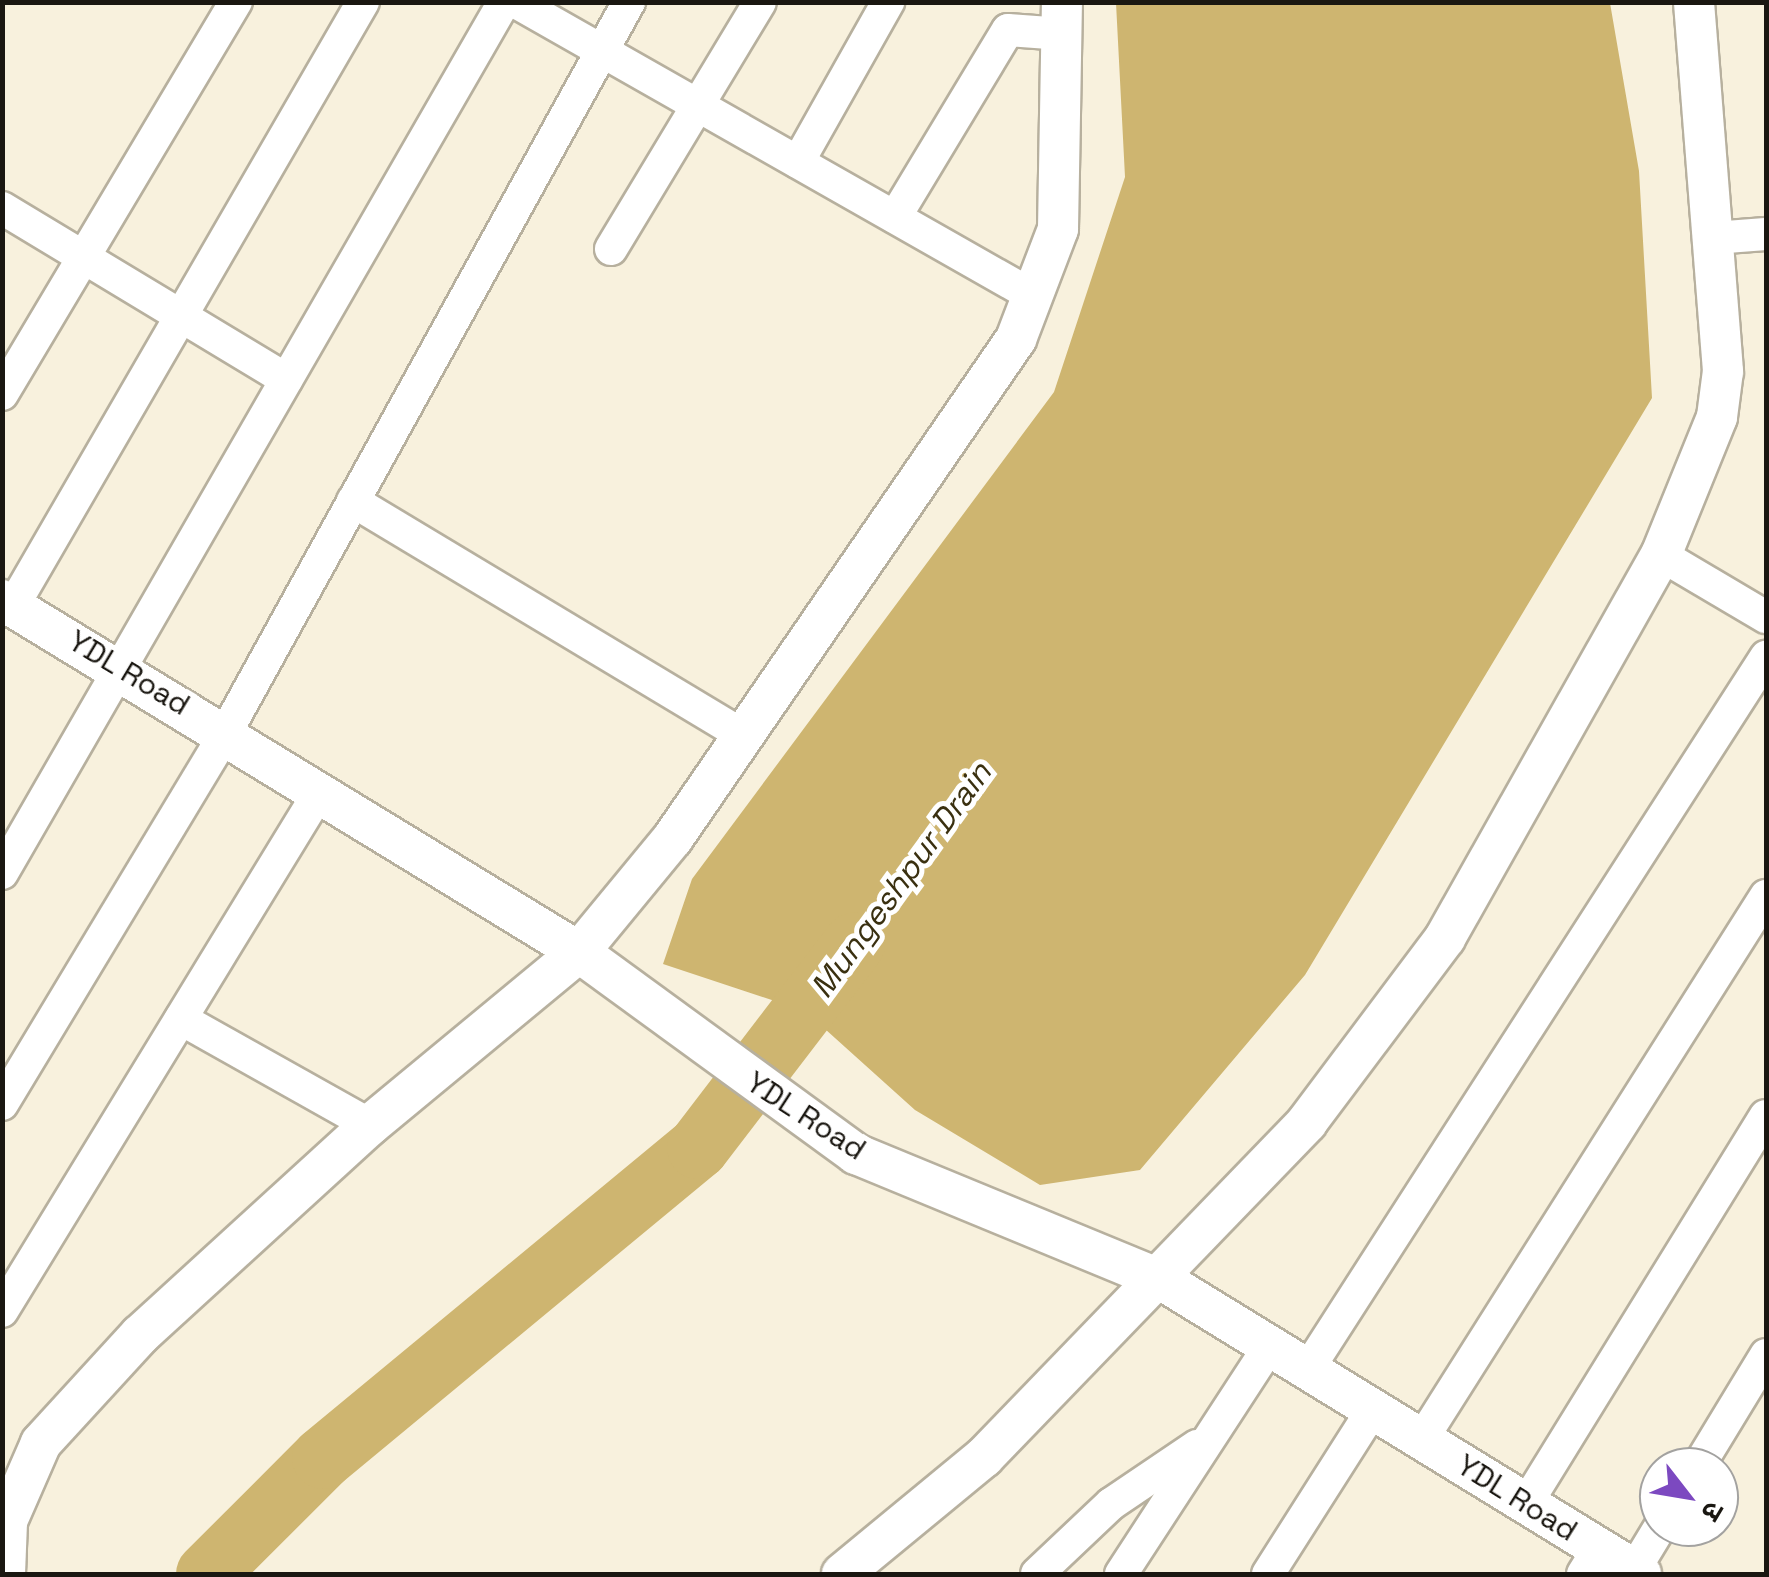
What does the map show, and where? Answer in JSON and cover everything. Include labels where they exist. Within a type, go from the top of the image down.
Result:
[{"type":"street","points":[[2,394],[236,2]]},
{"type":"street","points":[[8,603],[180,317],[362,2]]},
{"type":"street","points":[[2,873],[504,2]]},
{"type":"street","points":[[516,2],[1035,297]]},
{"type":"street","points":[[2,1104],[226,732],[629,2]]},
{"type":"street","points":[[611,249],[760,2]]},
{"type":"street","points":[[798,162],[888,2]]},
{"type":"street","points":[[842,1574],[984,1457],[1162,1280],[1290,1142],[1426,968],[1661,555],[1721,396],[1714,238],[1694,2]]},
{"type":"street","points":[[5,1574],[7,1505],[41,1444],[140,1335],[370,1126],[579,952],[744,736],[1016,339],[1035,297],[1061,206],[1062,18],[1008,30],[895,218]]},
{"type":"street","points":[[2,208],[286,380]]},
{"type":"street","points":[[1714,238],[1766,234]]},
{"type":"street","points":[[353,501],[744,736]]},
{"type":"street","points":[[1661,555],[1766,617]]},
{"type":"street","name":"YDL Road","points":[[8,603],[121,667],[579,952],[803,1121],[856,1154],[1162,1280],[1526,1504],[1591,1561],[1638,1572]]},
{"type":"street","points":[[1308,1368],[1766,657]]},
{"type":"street","points":[[2,1312],[320,790]]},
{"type":"street","points":[[1422,1439],[1766,896]]},
{"type":"street","points":[[181,1019],[370,1126]]},
{"type":"street","points":[[1526,1504],[1766,1116]]},
{"type":"street","points":[[1120,1574],[1270,1345]]},
{"type":"street","points":[[1710,1447],[1766,1356]]},
{"type":"street","points":[[1268,1574],[1373,1409]]},
{"type":"street","points":[[1037,1574],[1111,1504],[1206,1441]]},
{"type":"street","points":[[1638,1572],[1650,1547]]},
{"type":"water","points":[[1116,3],[1610,3],[1639,171],[1652,398],[1305,975],[1140,1170],[1040,1185],[915,1110],[805,1011],[663,964],[692,879],[1054,392],[1125,177]]},
{"type":"waterway","name":"Mungeshpur Drain","points":[[207,1574],[323,1458],[698,1148],[854,944]]}]
